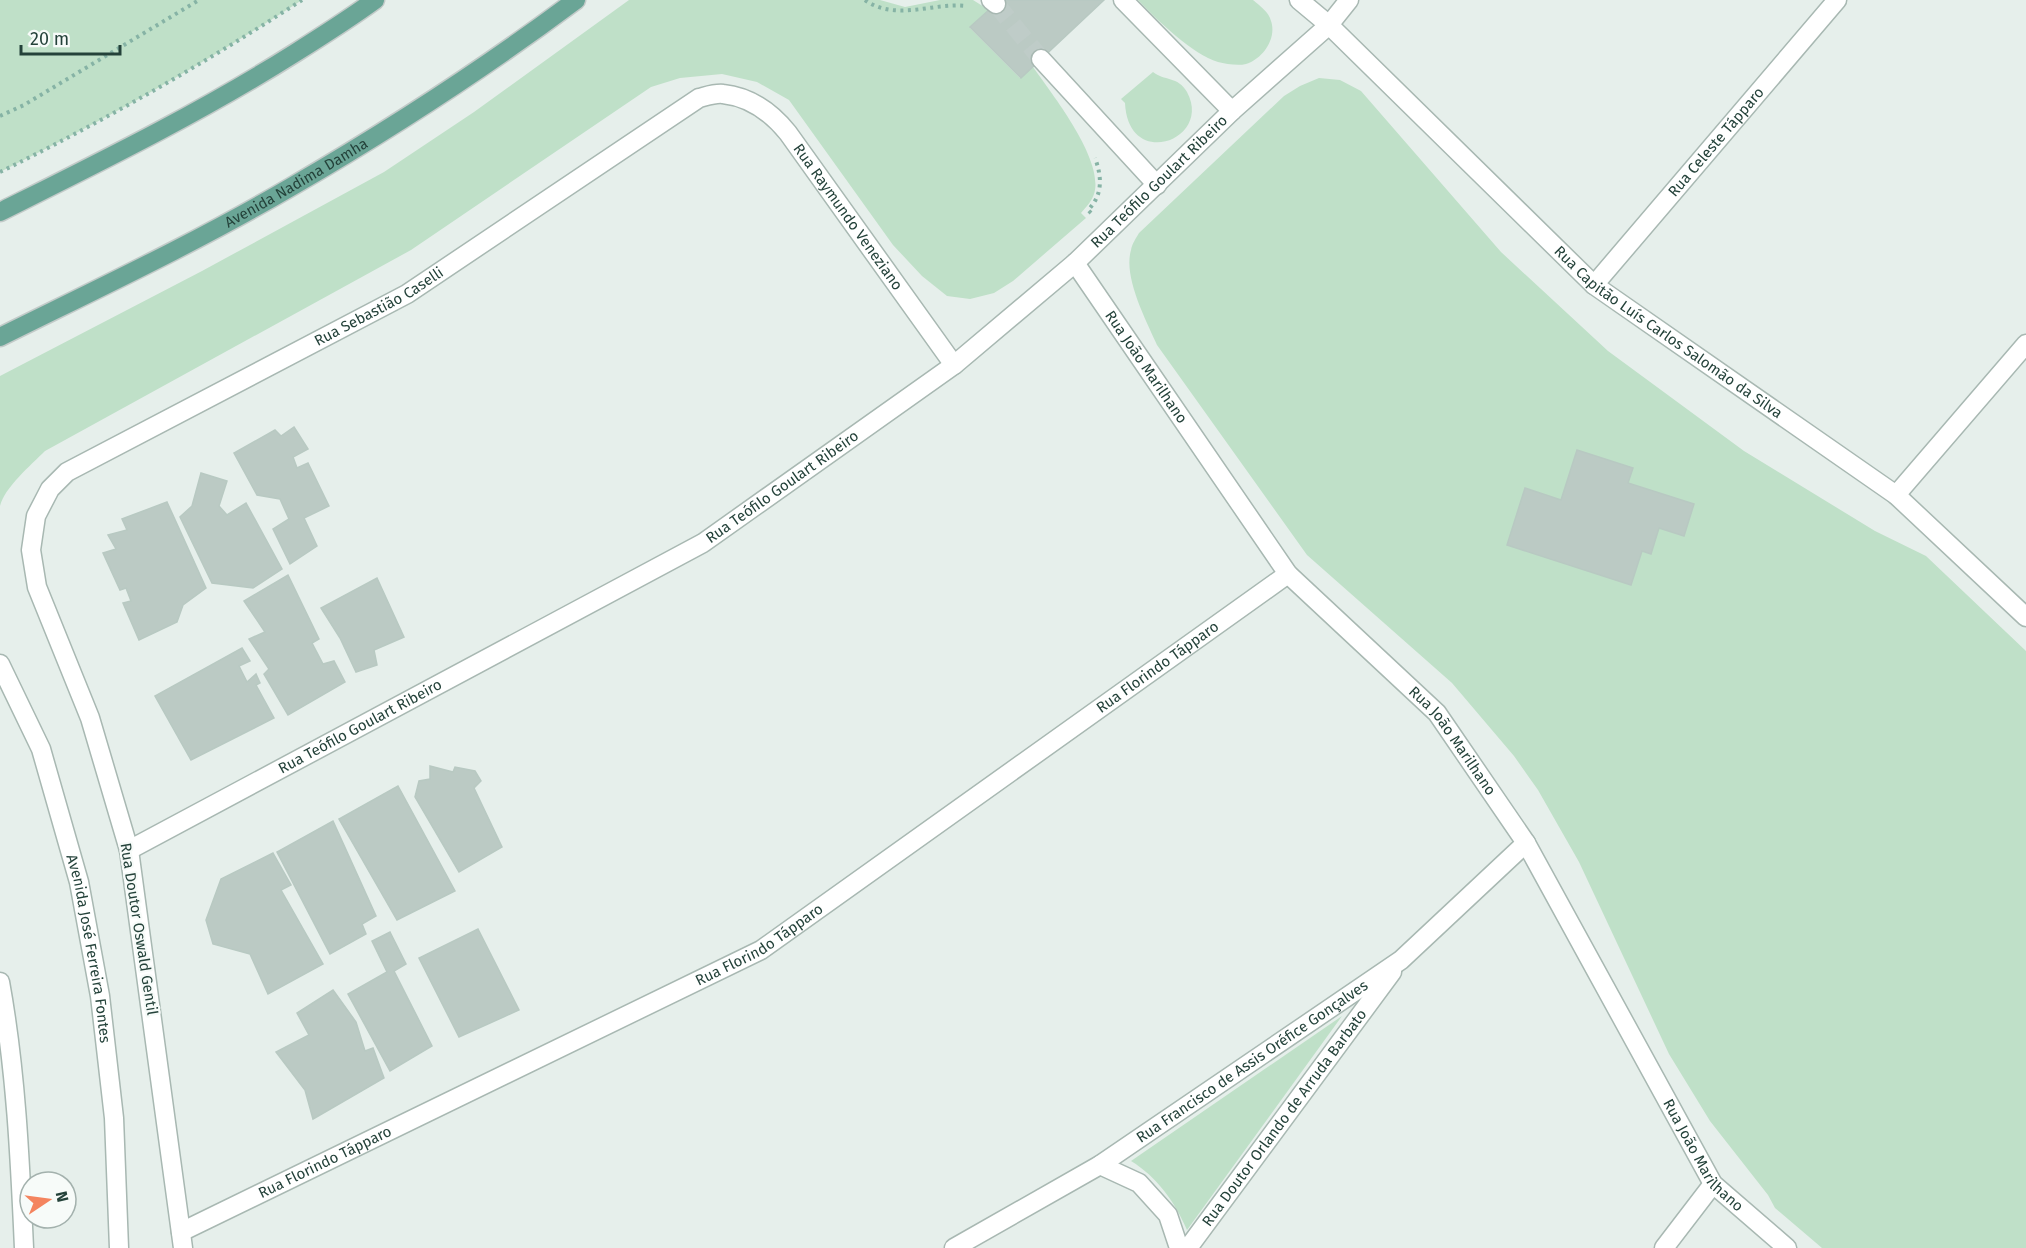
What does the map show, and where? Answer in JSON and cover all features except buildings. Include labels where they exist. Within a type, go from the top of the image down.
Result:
[{"type":"main road","points":[[0,212],[127,149],[247,83],[375,0]]},
{"type":"main road","name":"Avenida Nadima Damha","points":[[0,337],[176,249],[290,188],[405,118],[576,0]]},
{"type":"street","points":[[1123,0],[1232,111]]},
{"type":"street","name":"Rua Capitão Luís Carlos Salomão da Silva","points":[[1299,0],[1329,25],[1594,285],[1896,495],[2026,618]]},
{"type":"street","name":"Rua Teófilo Goulart Ribeiro","points":[[129,850],[703,543],[954,365],[1075,263],[1232,111],[1329,25],[1349,0]]},
{"type":"street","name":"Rua Celeste Tápparo","points":[[1594,285],[1837,0]]},
{"type":"street","points":[[1041,59],[1156,185]]},
{"type":"street","name":"Rua Raymundo Veneziano","points":[[722,94],[752,101],[773,115],[788,132],[954,365]]},
{"type":"street","name":"Rua Sebastião Caselli","points":[[36,516],[50,489],[66,472],[407,294],[699,98],[722,94]]},
{"type":"street","name":"Rua João Marilhano","points":[[1075,263],[1288,574],[1437,713],[1526,843],[1713,1184],[1787,1248]]},
{"type":"street","points":[[1896,495],[2026,344]]},
{"type":"street","name":"Rua Doutor Oswald Gentil","points":[[36,516],[31,550],[37,587],[90,718],[129,850],[182,1240]]},
{"type":"street","name":"Rua Florindo Tápparo","points":[[182,1240],[761,950],[1288,574]]},
{"type":"street","name":"Avenida José Ferreira Fontes","points":[[0,664],[41,749],[79,882],[100,996],[114,1119],[119,1248]]},
{"type":"street","name":"Rua Francisco de Assis Oréfice Gonçalves","points":[[954,1248],[1100,1165],[1401,960],[1526,843]]},
{"type":"street","name":"Rua Doutor Orlando de Arruda Barbato","points":[[1188,1248],[1401,960]]},
{"type":"street","points":[[0,982],[7,1021],[19,1129],[24,1248]]},
{"type":"street","points":[[1100,1165],[1139,1183],[1168,1215],[1179,1248]]},
{"type":"street","points":[[1664,1248],[1713,1184]]},
{"type":"path","points":[[0,116],[24,105],[199,0]]},
{"type":"path","points":[[0,172],[126,104],[257,29],[302,0]]},
{"type":"path","points":[[865,0],[883,10],[915,11],[956,5],[967,6],[975,10]]},
{"type":"path","points":[[1093,152],[1101,178],[1097,202],[1088,210],[1109,229]]},
{"type":"green space","points":[[0,0],[302,0],[154,90],[0,172]]},
{"type":"green space","points":[[629,0],[880,0],[905,7],[940,0],[973,0],[989,10],[970,28],[1020,78],[1033,67],[1063,110],[1084,146],[1092,163],[1095,180],[1093,197],[1081,213],[1086,218],[1013,281],[994,293],[970,299],[947,296],[922,276],[893,245],[789,100],[757,82],[722,74],[680,78],[651,87],[411,250],[45,451],[7,491],[0,506],[0,376],[202,271],[384,172],[474,112]]},
{"type":"green space","points":[[1138,0],[1253,0],[1264,9],[1270,18],[1272,34],[1267,47],[1258,58],[1246,64],[1236,65],[1218,62],[1186,44]]},
{"type":"green space","points":[[1153,72],[1179,83],[1187,92],[1192,109],[1189,124],[1180,135],[1167,141],[1153,142],[1140,137],[1130,124],[1125,103],[1121,99]]},
{"type":"green space","points":[[1319,78],[1340,80],[1361,91],[1501,252],[1608,351],[1744,451],[1875,531],[1926,556],[2026,651],[2026,1248],[1822,1248],[1775,1208],[1768,1195],[1710,1121],[1669,1054],[1579,862],[1538,790],[1514,756],[1452,683],[1307,555],[1157,345],[1137,298],[1130,273],[1131,250],[1139,233],[1284,96]]},
{"type":"green space","points":[[1342,1016],[1187,1230],[1177,1210],[1157,1182],[1131,1161]]},
{"type":"tunnel","points":[[996,4],[1041,59]]}]
